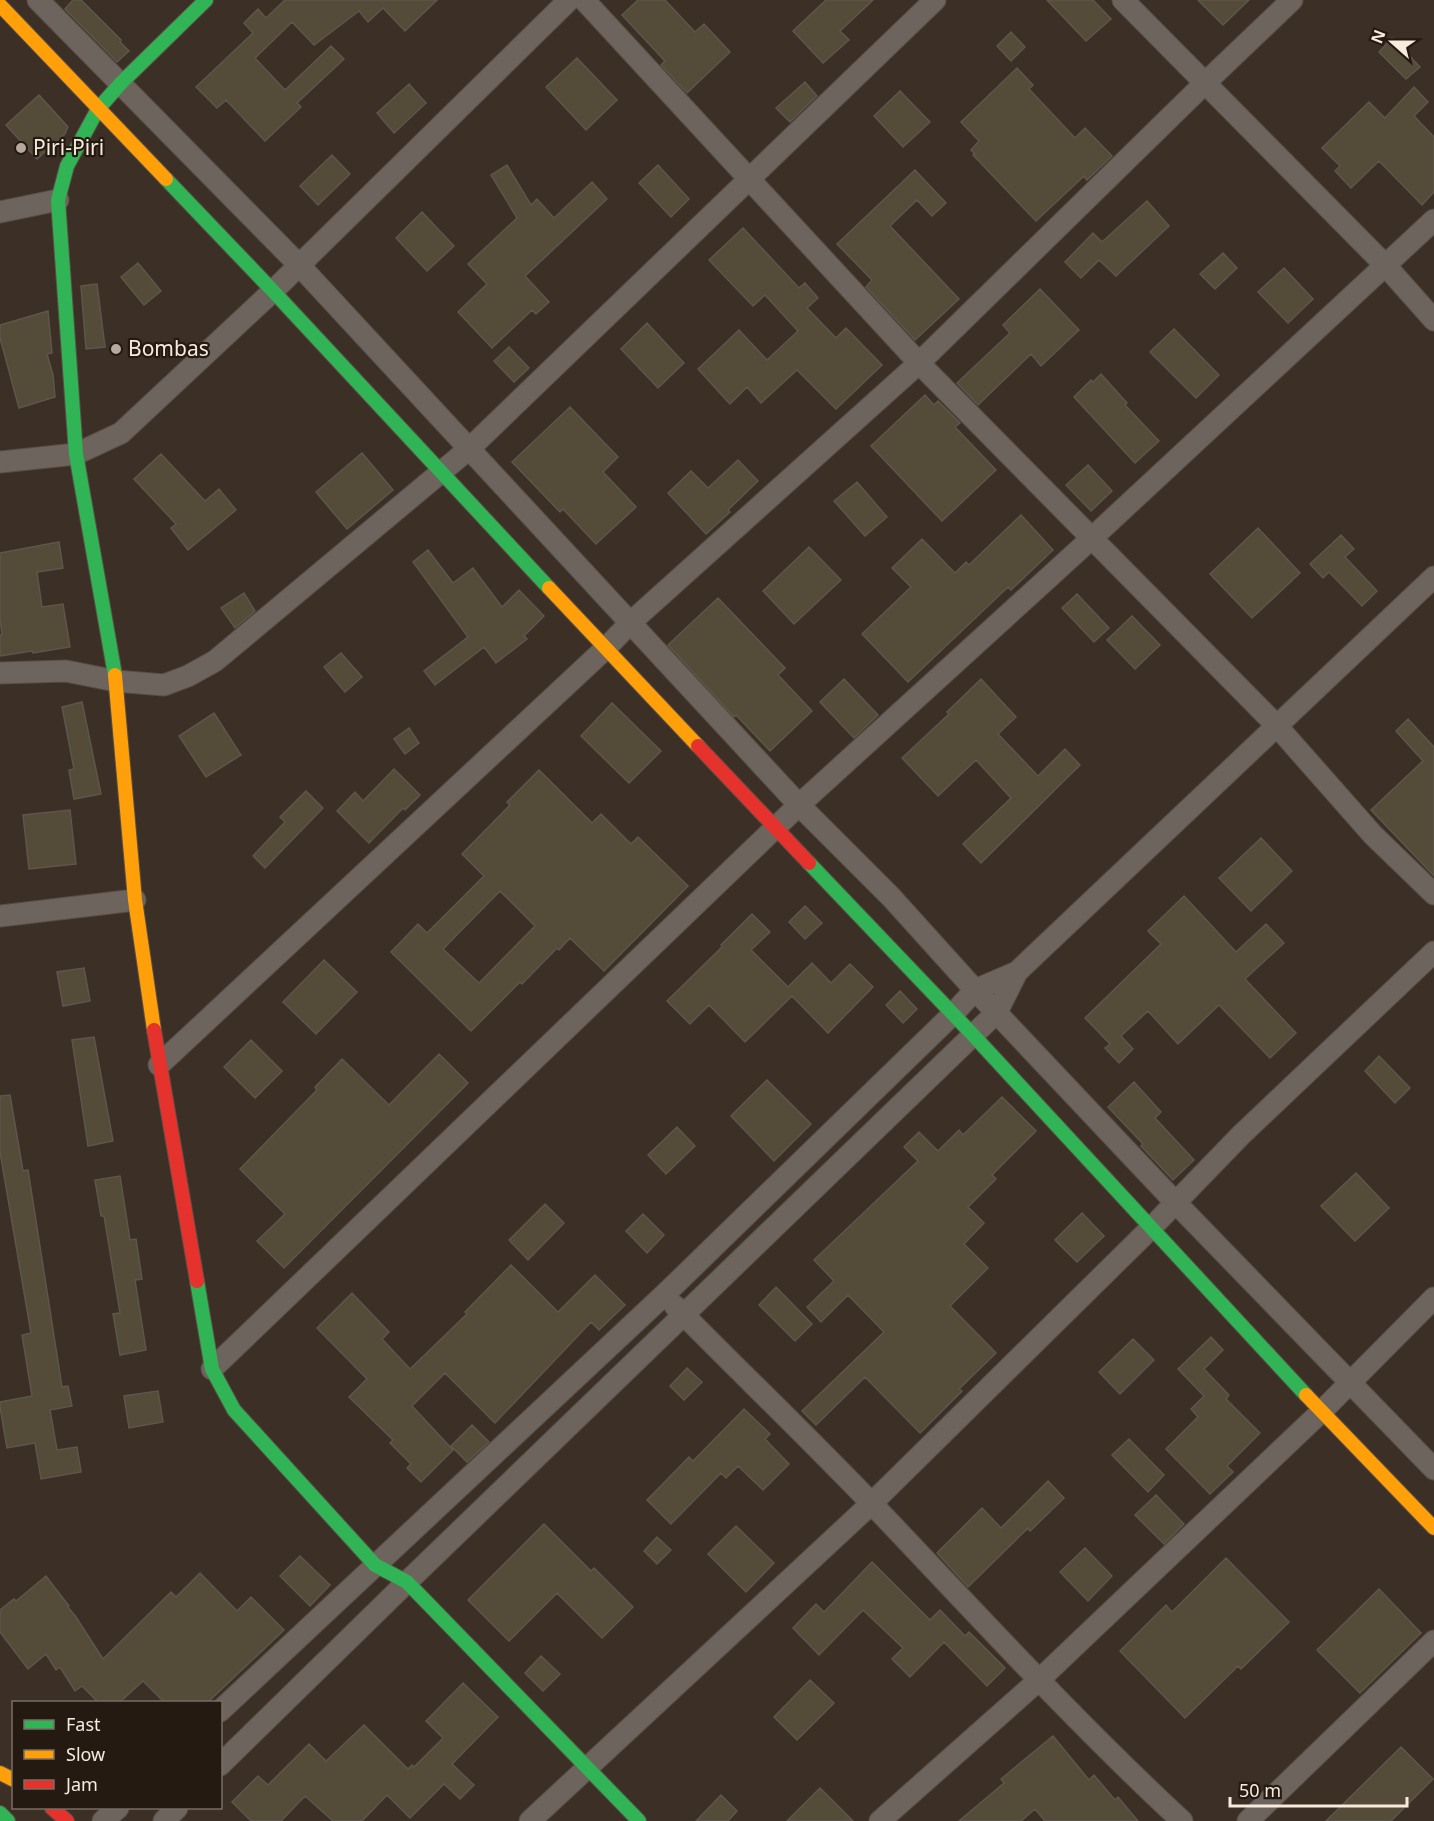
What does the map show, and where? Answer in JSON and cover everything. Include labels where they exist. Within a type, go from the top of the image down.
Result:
[{"type":"street","points":[[38,0],[121,82],[208,175],[299,264],[799,805],[891,897],[975,990],[1176,1203],[1434,1469]]},
{"type":"street","points":[[206,0],[121,82],[98,109],[67,166],[58,200],[76,454],[116,681],[135,900],[159,1065],[212,1368],[234,1410],[375,1565],[407,1582],[639,1821]]},
{"type":"street","points":[[0,462],[76,454],[121,433],[273,291],[569,0]]},
{"type":"street","points":[[584,0],[919,363],[1276,725],[1373,835],[1434,894]]},
{"type":"street","points":[[0,673],[66,672],[116,681],[164,685],[188,676],[216,661],[470,448],[935,0]]},
{"type":"street","points":[[1123,0],[1386,266],[1434,320]]},
{"type":"street","points":[[159,1065],[606,648],[630,623],[919,363],[1292,0]]},
{"type":"street","points":[[0,5],[273,291],[441,474],[973,1035],[1321,1412],[1434,1528]]},
{"type":"street","points":[[0,212],[58,200]]},
{"type":"street","points":[[212,1368],[799,805],[1092,538],[1434,220]]},
{"type":"street","points":[[222,1709],[664,1295],[975,990],[1017,972],[1434,577]]},
{"type":"street","points":[[0,916],[135,900]]},
{"type":"street","points":[[530,1821],[871,1504],[1152,1227],[1249,1127],[1434,952]]},
{"type":"street","points":[[222,1763],[998,1012],[1017,972]]},
{"type":"street","points":[[664,1295],[871,1504],[1124,1767],[1182,1821]]},
{"type":"street","points":[[880,1821],[920,1783],[1039,1680],[1321,1412],[1434,1298]]},
{"type":"street","points":[[1248,1821],[1434,1641]]},
{"type":"street","points":[[53,1809],[67,1821]]},
{"type":"street","points":[[104,1821],[117,1809]]},
{"type":"street","points":[[164,1821],[176,1809]]},
{"type":"street","points":[[0,1813],[8,1821]]},
{"type":"building","points":[[73,0],[81,0],[129,51],[117,62],[65,9]]},
{"type":"building","points":[[285,0],[437,0],[405,31],[383,8],[368,22],[359,11],[314,45],[292,22],[255,58],[285,90],[331,46],[344,59],[297,103],[301,107],[265,141],[226,100],[217,108],[196,87],[253,33],[244,23],[258,9],[266,18]]},
{"type":"building","points":[[638,0],[665,0],[695,32],[704,24],[730,52],[687,93],[661,65],[665,61],[622,15]]},
{"type":"building","points":[[826,0],[873,0],[840,31],[849,40],[823,63],[793,31]]},
{"type":"building","points":[[1047,0],[1093,0],[1111,19],[1086,41]]},
{"type":"building","points":[[1198,0],[1249,0],[1223,25]]},
{"type":"building","points":[[1011,32],[1025,47],[1011,61],[997,46]]},
{"type":"building","points":[[1392,38],[1420,67],[1406,79],[1379,52]]},
{"type":"building","points":[[577,58],[617,100],[586,130],[546,87]]},
{"type":"building","points":[[1017,68],[1033,85],[1029,89],[1075,138],[1085,128],[1112,156],[1087,180],[1084,176],[1036,221],[973,155],[975,154],[971,150],[979,141],[961,122]]},
{"type":"building","points":[[805,82],[817,96],[790,122],[776,108]]},
{"type":"building","points":[[409,84],[426,103],[394,133],[377,113]]},
{"type":"building","points":[[1414,87],[1428,102],[1414,116],[1434,137],[1434,192],[1422,205],[1379,161],[1351,188],[1335,171],[1340,166],[1322,148],[1369,102],[1385,118]]},
{"type":"building","points":[[900,91],[930,122],[903,147],[874,116]]},
{"type":"building","points":[[39,95],[68,127],[65,134],[37,159],[6,125]]},
{"type":"building","points":[[332,155],[350,174],[318,205],[300,186]]},
{"type":"building","points":[[507,165],[531,205],[537,199],[554,218],[592,182],[607,199],[525,276],[549,302],[536,314],[532,310],[492,348],[458,312],[487,284],[468,264],[517,218],[491,175]]},
{"type":"building","points":[[658,165],[689,199],[671,217],[639,183]]},
{"type":"building","points":[[915,170],[946,203],[932,216],[917,200],[890,226],[959,299],[915,340],[866,287],[872,280],[837,244]]},
{"type":"building","points":[[1147,201],[1169,226],[1116,276],[1099,260],[1081,278],[1065,262],[1093,233],[1102,242]]},
{"type":"building","points":[[422,212],[454,246],[427,271],[396,238]]},
{"type":"building","points":[[743,228],[799,288],[805,283],[818,298],[807,308],[836,338],[846,328],[882,365],[836,409],[797,370],[761,403],[747,387],[730,404],[698,369],[739,330],[767,360],[798,331],[765,295],[753,306],[709,260]]},
{"type":"building","points":[[1223,253],[1237,268],[1215,289],[1200,274]]},
{"type":"building","points":[[138,263],[161,291],[144,305],[121,277]]},
{"type":"building","points":[[1284,268],[1313,299],[1288,323],[1258,292]]},
{"type":"building","points":[[97,284],[105,347],[86,349],[81,286]]},
{"type":"building","points":[[1040,289],[1079,330],[1041,366],[1031,354],[978,405],[957,383],[1010,333],[1003,325]]},
{"type":"building","points":[[48,311],[52,353],[47,354],[53,375],[55,397],[19,408],[0,338],[0,325]]},
{"type":"building","points":[[647,323],[684,363],[658,388],[621,349]]},
{"type":"building","points":[[1174,329],[1219,375],[1196,398],[1150,352]]},
{"type":"building","points":[[509,347],[529,368],[514,382],[494,361]]},
{"type":"building","points":[[1101,374],[1127,403],[1125,405],[1159,441],[1135,463],[1074,397],[1091,380],[1093,382]]},
{"type":"building","points":[[925,395],[934,405],[938,401],[960,423],[955,427],[996,470],[942,521],[871,446]]},
{"type":"building","points":[[570,407],[618,457],[603,472],[636,507],[596,544],[563,509],[560,512],[512,462]]},
{"type":"building","points":[[362,453],[393,490],[347,529],[316,492]]},
{"type":"building","points":[[161,454],[205,501],[219,489],[236,510],[188,550],[171,528],[176,524],[134,479]]},
{"type":"building","points":[[738,460],[758,481],[706,534],[668,493],[691,471],[708,488]]},
{"type":"building","points":[[1088,465],[1112,491],[1091,511],[1066,485]]},
{"type":"building","points":[[857,482],[887,517],[865,536],[834,501]]},
{"type":"building","points":[[1021,515],[1053,550],[1011,590],[1008,587],[908,682],[862,634],[911,587],[892,568],[922,539],[955,573],[966,562],[969,565]]},
{"type":"building","points":[[1258,528],[1300,573],[1252,618],[1210,574]]},
{"type":"building","points":[[1341,535],[1354,549],[1345,557],[1377,591],[1362,606],[1329,572],[1323,578],[1310,564]]},
{"type":"building","points":[[59,542],[63,568],[37,572],[42,607],[63,604],[70,647],[0,656],[0,635],[2,635],[0,553]]},
{"type":"building","points":[[809,547],[841,580],[794,624],[763,591]]},
{"type":"building","points":[[428,550],[453,583],[473,568],[502,607],[519,590],[544,616],[524,636],[527,639],[496,663],[484,647],[435,685],[424,671],[468,637],[413,562]]},
{"type":"building","points":[[244,593],[255,611],[235,628],[221,608]]},
{"type":"building","points":[[1077,594],[1109,628],[1094,642],[1062,608]]},
{"type":"building","points":[[718,598],[785,668],[778,675],[812,711],[770,751],[736,715],[734,717],[668,645]]},
{"type":"building","points":[[1132,616],[1160,645],[1135,669],[1107,640]]},
{"type":"building","points":[[341,653],[362,677],[345,692],[324,667]]},
{"type":"building","points":[[844,679],[878,715],[854,738],[820,702]]},
{"type":"building","points":[[981,679],[1016,717],[998,734],[1038,776],[1065,749],[1080,765],[981,863],[963,844],[1011,798],[976,760],[938,796],[902,758],[949,714],[947,712]]},
{"type":"building","points":[[82,702],[101,794],[74,799],[69,770],[74,769],[62,707]]},
{"type":"building","points":[[612,703],[661,751],[629,783],[581,736]]},
{"type":"building","points":[[214,713],[241,755],[206,777],[179,736]]},
{"type":"building","points":[[1408,719],[1434,747],[1434,876],[1371,810],[1423,761],[1396,731]]},
{"type":"building","points":[[409,728],[419,743],[405,754],[394,739]]},
{"type":"building","points":[[394,769],[420,795],[405,810],[403,808],[369,843],[337,811],[355,792],[363,801]]},
{"type":"building","points":[[539,770],[592,823],[601,814],[631,844],[638,837],[688,886],[604,971],[570,938],[522,984],[520,982],[471,1031],[391,952],[418,924],[427,933],[484,876],[462,854],[510,805],[507,802]],"holes":[[[500,891],[535,926],[479,983],[443,949]]]},
{"type":"building","points":[[306,791],[323,808],[265,868],[253,856],[285,822],[280,817]]},
{"type":"building","points":[[70,810],[76,864],[29,869],[23,815]]},
{"type":"building","points":[[1261,838],[1292,871],[1251,911],[1219,878]]},
{"type":"building","points":[[1184,896],[1236,952],[1266,924],[1284,943],[1245,979],[1296,1033],[1270,1058],[1219,1005],[1178,1044],[1148,1011],[1121,1036],[1133,1049],[1119,1063],[1105,1048],[1110,1044],[1085,1018],[1161,944],[1148,931]]},
{"type":"building","points":[[805,906],[822,923],[805,939],[789,922]]},
{"type":"building","points":[[752,914],[770,932],[751,950],[788,987],[812,963],[831,983],[850,964],[873,987],[828,1033],[792,996],[745,1042],[709,1005],[690,1024],[667,1001]]},
{"type":"building","points":[[324,960],[357,992],[316,1034],[283,1002]]},
{"type":"building","points":[[84,968],[90,1001],[63,1006],[57,972]]},
{"type":"building","points":[[900,991],[917,1009],[903,1023],[886,1005]]},
{"type":"building","points":[[94,1037],[113,1141],[88,1146],[72,1040]]},
{"type":"building","points":[[251,1040],[282,1071],[255,1098],[224,1067]]},
{"type":"building","points":[[439,1054],[468,1083],[284,1268],[257,1241],[285,1214],[240,1169],[317,1090],[315,1087],[342,1059],[389,1105]]},
{"type":"building","points":[[1379,1056],[1410,1088],[1395,1103],[1365,1071]]},
{"type":"building","points":[[767,1080],[811,1124],[774,1161],[731,1116]]},
{"type":"building","points":[[1134,1082],[1161,1112],[1155,1118],[1194,1160],[1173,1180],[1108,1107]]},
{"type":"building","points":[[10,1095],[23,1171],[28,1170],[62,1387],[68,1386],[72,1406],[50,1410],[57,1450],[77,1447],[81,1472],[41,1479],[35,1443],[7,1448],[0,1407],[0,1402],[32,1396],[22,1335],[31,1333],[0,1152],[0,1096]]},
{"type":"building","points":[[1002,1097],[1036,1131],[992,1175],[996,1179],[968,1207],[984,1223],[964,1244],[988,1268],[950,1306],[996,1353],[959,1389],[962,1391],[920,1433],[865,1377],[816,1425],[802,1411],[884,1332],[848,1295],[821,1322],[807,1307],[834,1281],[814,1260],[918,1161],[904,1147],[919,1132],[938,1151],[959,1130],[963,1135]]},
{"type":"building","points":[[677,1127],[695,1146],[666,1174],[648,1155]]},
{"type":"building","points":[[1356,1173],[1389,1208],[1355,1241],[1321,1206]]},
{"type":"building","points":[[120,1176],[130,1240],[136,1239],[142,1279],[135,1280],[146,1350],[120,1355],[113,1314],[120,1313],[104,1216],[101,1216],[95,1180]]},
{"type":"building","points":[[545,1204],[564,1223],[528,1260],[509,1240]]},
{"type":"building","points":[[1082,1213],[1104,1236],[1077,1262],[1055,1240]]},
{"type":"building","points":[[643,1214],[664,1235],[647,1253],[626,1231]]},
{"type":"building","points":[[511,1265],[558,1312],[595,1275],[625,1305],[599,1330],[591,1322],[495,1423],[445,1373],[412,1406],[453,1450],[421,1482],[407,1468],[411,1464],[390,1443],[393,1440],[349,1397],[367,1379],[317,1328],[352,1293],[389,1332],[382,1339],[410,1369],[467,1314],[465,1312]]},
{"type":"building","points":[[776,1287],[812,1324],[795,1341],[759,1305]]},
{"type":"building","points":[[1211,1337],[1223,1350],[1204,1369],[1229,1395],[1226,1399],[1260,1433],[1227,1466],[1233,1472],[1210,1494],[1166,1449],[1198,1417],[1191,1409],[1204,1396],[1178,1369]]},
{"type":"building","points":[[1133,1339],[1154,1360],[1120,1394],[1099,1372]]},
{"type":"building","points":[[687,1368],[702,1382],[684,1400],[670,1386]]},
{"type":"building","points":[[158,1391],[163,1422],[129,1428],[124,1396]]},
{"type":"building","points":[[744,1409],[770,1434],[765,1439],[789,1464],[763,1490],[738,1466],[726,1478],[721,1473],[671,1524],[647,1500],[689,1457],[693,1461]]},
{"type":"building","points":[[472,1425],[489,1442],[467,1462],[451,1446]]},
{"type":"building","points":[[1129,1439],[1164,1475],[1148,1492],[1112,1455]]},
{"type":"building","points":[[1048,1481],[1064,1498],[1030,1531],[1028,1528],[968,1587],[937,1553],[982,1508],[1001,1528]]},
{"type":"building","points":[[1156,1495],[1184,1524],[1164,1544],[1135,1515]]},
{"type":"building","points":[[544,1524],[591,1571],[594,1568],[633,1607],[602,1638],[557,1593],[509,1641],[468,1600]]},
{"type":"building","points":[[736,1526],[774,1563],[746,1592],[708,1554]]},
{"type":"building","points":[[657,1537],[671,1550],[657,1564],[644,1551]]},
{"type":"building","points":[[1085,1548],[1112,1576],[1088,1601],[1060,1572]]},
{"type":"building","points":[[300,1556],[330,1585],[310,1606],[280,1576]]},
{"type":"building","points":[[1226,1558],[1289,1622],[1241,1669],[1238,1666],[1185,1718],[1120,1651],[1166,1605],[1172,1612]]},
{"type":"building","points":[[872,1562],[930,1620],[940,1610],[965,1636],[969,1632],[1005,1668],[987,1686],[944,1642],[910,1677],[892,1659],[903,1648],[863,1610],[819,1655],[793,1628],[816,1604],[824,1612]]},
{"type":"building","points":[[200,1573],[237,1611],[251,1597],[284,1630],[209,1701],[163,1701],[143,1681],[121,1701],[97,1701],[82,1686],[75,1691],[60,1667],[56,1670],[46,1654],[28,1669],[0,1632],[0,1610],[14,1599],[16,1601],[46,1576],[69,1606],[103,1659],[171,1592],[176,1597]]},
{"type":"building","points":[[1379,1589],[1421,1633],[1360,1693],[1317,1650]]},
{"type":"building","points":[[541,1656],[560,1674],[543,1691],[525,1673]]},
{"type":"building","points":[[810,1680],[834,1703],[797,1740],[774,1717]]},
{"type":"building","points":[[463,1683],[498,1717],[452,1764],[474,1785],[460,1799],[444,1784],[410,1818],[387,1795],[362,1821],[333,1821],[305,1796],[281,1821],[251,1821],[232,1802],[258,1776],[268,1785],[309,1744],[326,1761],[364,1725],[408,1769],[412,1765],[414,1767],[443,1738],[426,1721]]},
{"type":"building","points":[[1053,1736],[1089,1780],[1094,1775],[1115,1800],[1118,1797],[1138,1821],[1045,1821],[1035,1809],[1021,1821],[959,1821],[1004,1783],[1001,1779]]},
{"type":"building","points":[[1401,1747],[1433,1779],[1391,1821],[1326,1821]]},
{"type":"building","points":[[820,1788],[853,1821],[787,1821]]},
{"type":"building","points":[[721,1795],[737,1811],[728,1821],[696,1821]]},
{"type":"traffic: fast","points":[[115,675],[76,454],[58,200],[67,166],[98,109],[121,83],[206,0]]},
{"type":"traffic: fast","points":[[166,179],[549,588]]},
{"type":"traffic: fast","points":[[809,863],[973,1035],[1306,1395]]},
{"type":"traffic: fast","points":[[197,1281],[212,1369],[234,1410],[375,1565],[407,1582],[639,1821]]},
{"type":"traffic: fast","points":[[0,1813],[8,1821]]},
{"type":"traffic: slow","points":[[0,5],[166,179]]},
{"type":"traffic: slow","points":[[549,588],[698,746]]},
{"type":"traffic: slow","points":[[115,675],[135,900],[154,1030]]},
{"type":"traffic: slow","points":[[1306,1395],[1434,1528]]},
{"type":"traffic: slow","points":[[0,1773],[12,1779]]},
{"type":"traffic: jam","points":[[698,746],[809,863]]},
{"type":"traffic: jam","points":[[154,1030],[197,1281]]},
{"type":"traffic: jam","points":[[53,1809],[67,1821]]},
{"type":"place","name":"Piri-Piri","points":[[21,148]]},
{"type":"place","name":"Bombas","points":[[116,349]]}]
